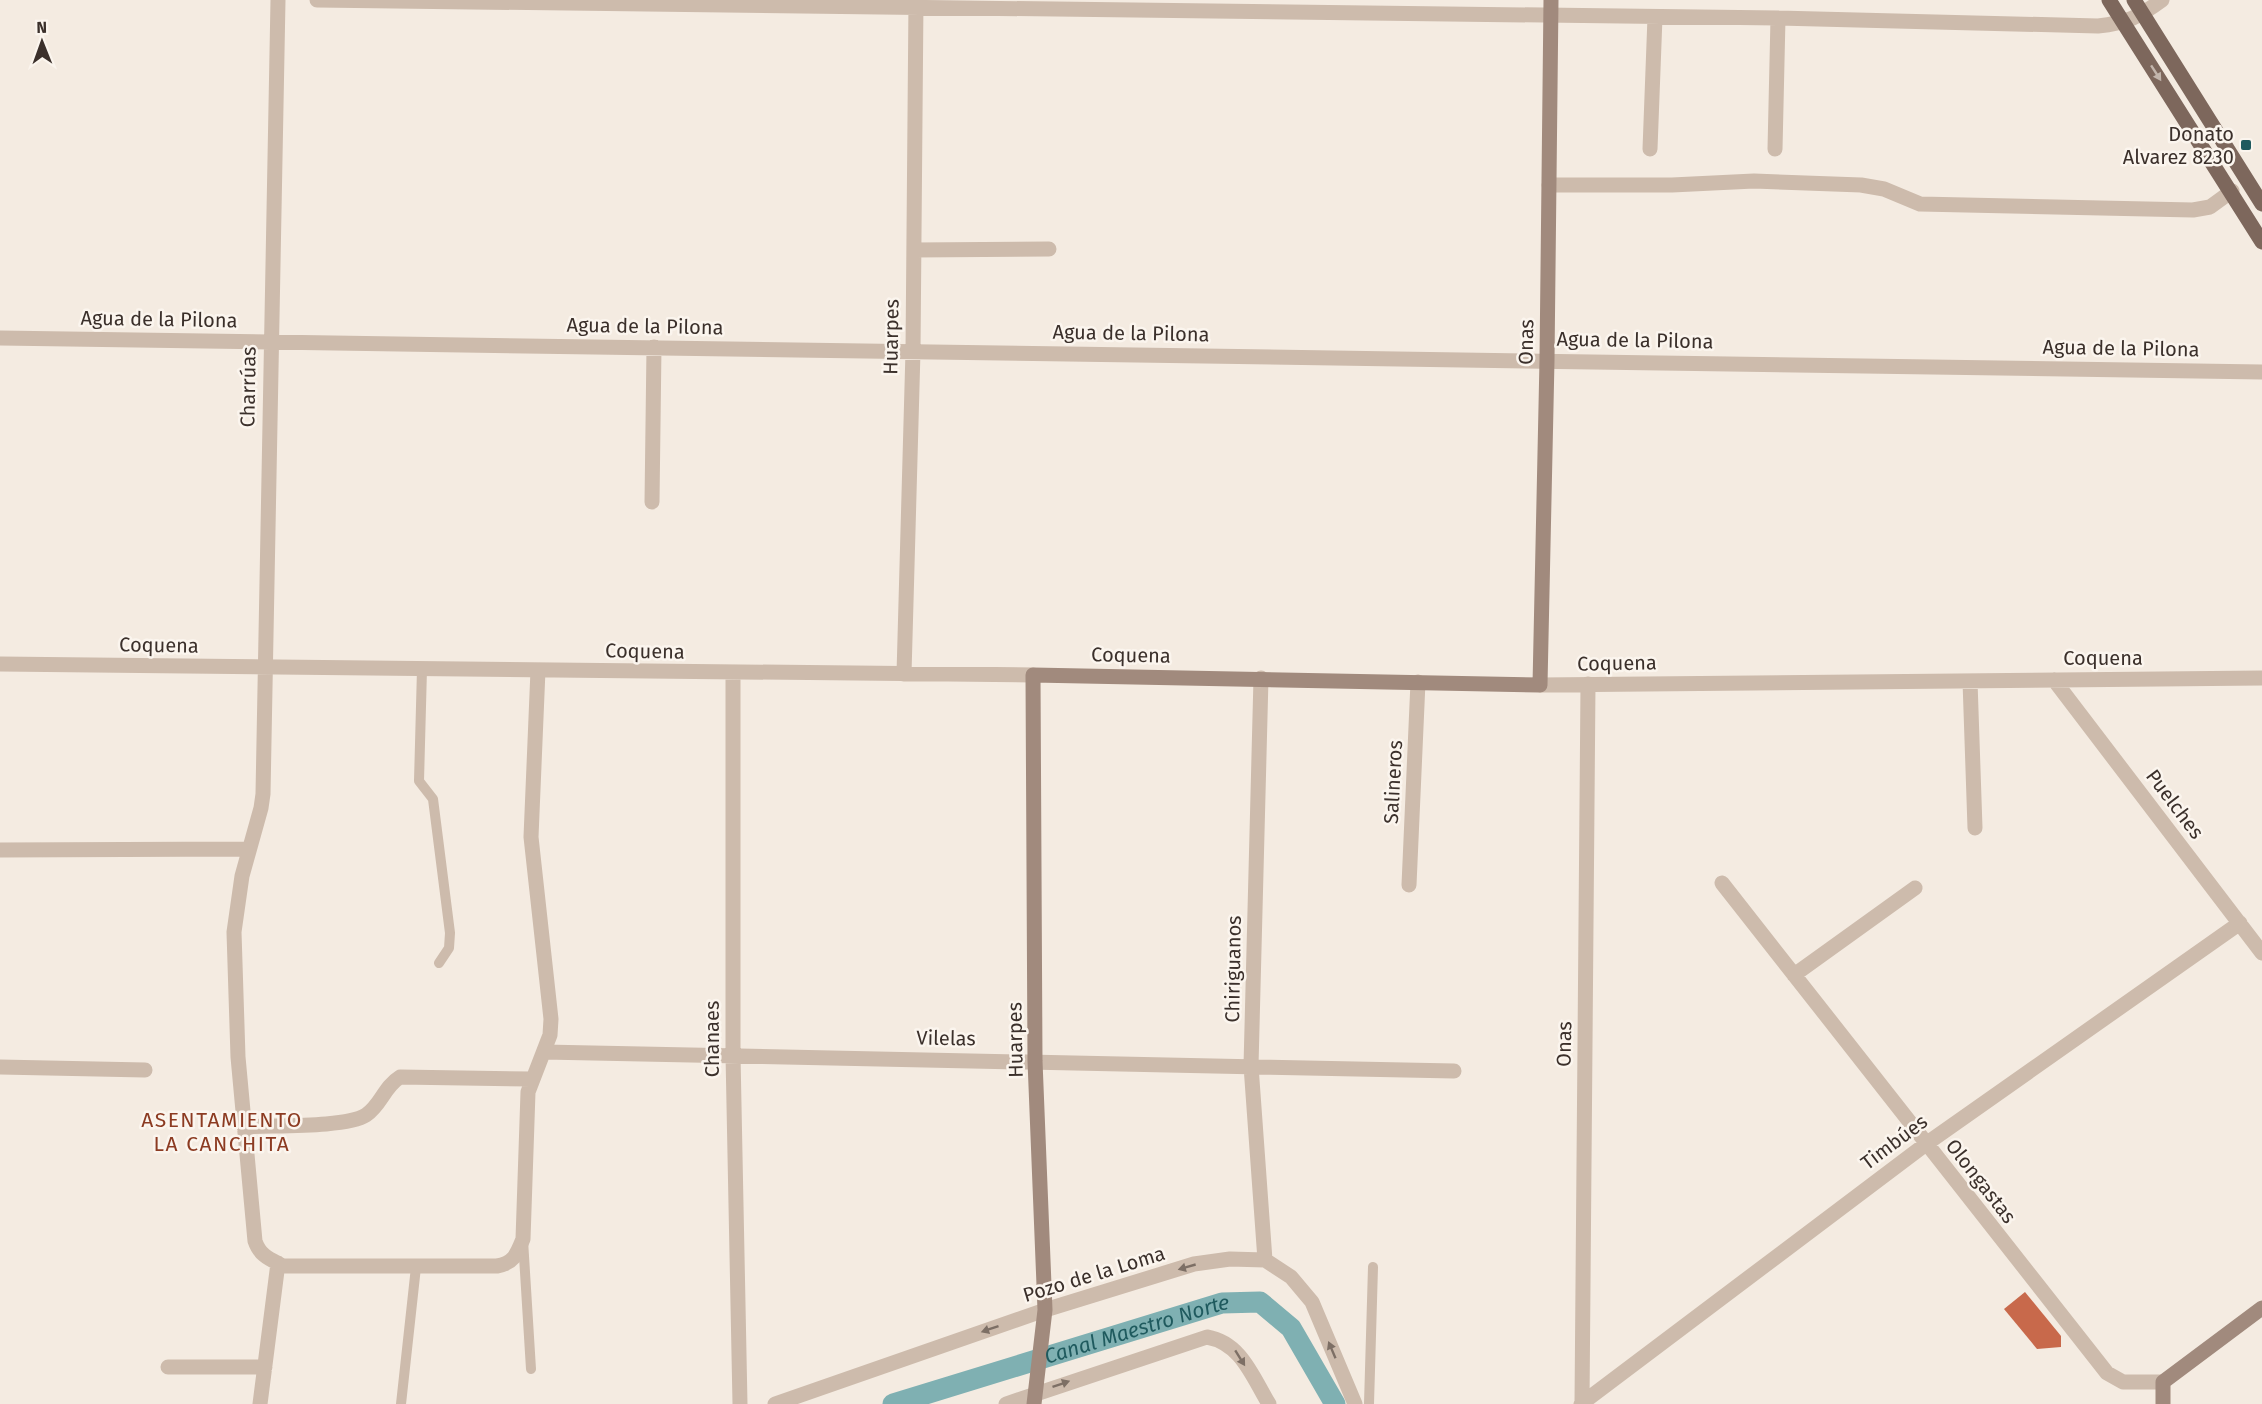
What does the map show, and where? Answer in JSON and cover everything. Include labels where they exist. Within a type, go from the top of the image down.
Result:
[{"type":"main road","name":"Onas","points":[[1540,685],[1551,0]]},
{"type":"main road","points":[[2109,0],[2232,191],[2262,242]]},
{"type":"main road","points":[[2134,0],[2262,204]]},
{"type":"main road","name":"Coquena","points":[[1033,675],[1540,685]]},
{"type":"main road","name":"Huarpes","points":[[1033,675],[1035,1061],[1045,1310],[1034,1399]]},
{"type":"main road","points":[[2163,1404],[2163,1382],[2262,1308]]},
{"type":"street","name":"Charrúas","points":[[278,0],[261,808],[235,910],[234,932],[237,1035],[255,1241],[258,1250],[265,1258],[278,1263]]},
{"type":"street","points":[[317,0],[1157,5],[1551,16],[1778,18],[2098,26],[2124,23],[2143,14],[2162,0]]},
{"type":"street","name":"Huarpes","points":[[904,674],[913,351],[916,4]]},
{"type":"street","points":[[1650,149],[1655,17]]},
{"type":"street","points":[[1775,149],[1778,18]]},
{"type":"street","points":[[1549,184],[1672,185],[1754,181],[1861,185],[1884,189],[1920,204],[2193,210],[2210,207],[2232,191]]},
{"type":"street","points":[[914,250],[1049,249]]},
{"type":"street","name":"Agua de la Pilona","points":[[0,338],[2262,372]]},
{"type":"street","points":[[652,502],[654,347]]},
{"type":"street","name":"Coquena","points":[[0,664],[1033,675]]},
{"type":"street","points":[[260,1404],[278,1263],[283,1266],[507,1265],[515,1258],[523,1239],[528,1092],[531,1079],[550,1035],[551,1019],[531,837],[538,670]]},
{"type":"street","name":"Chanaes","points":[[733,673],[733,1055],[740,1404]]},
{"type":"street","name":"Chiriguanos","points":[[1261,678],[1251,1066],[1265,1260]]},
{"type":"street","name":"Coquena","points":[[1540,685],[2262,678]]},
{"type":"street","name":"Puelches","points":[[2054,680],[2262,953]]},
{"type":"street","points":[[1970,681],[1975,828]]},
{"type":"street","name":"Salineros","points":[[1409,885],[1418,682]]},
{"type":"street","name":"Onas","points":[[1581,1404],[1588,684]]},
{"type":"street","points":[[0,850],[249,849]]},
{"type":"street","name":"Olongastas","points":[[1722,883],[2108,1373],[2123,1382],[2163,1382]]},
{"type":"street","points":[[1794,975],[1916,888]]},
{"type":"street","name":"Timbúes","points":[[1581,1404],[1926,1144],[2240,923]]},
{"type":"street","name":"Vilelas","points":[[544,1052],[1454,1071]]},
{"type":"street","points":[[0,1067],[146,1070]]},
{"type":"street","points":[[244,1126],[344,1122],[362,1117],[374,1109],[388,1084],[400,1077],[531,1079]]},
{"type":"street","name":"Pozo de la Loma","points":[[775,1404],[1045,1310],[1194,1264],[1230,1259],[1265,1260]]},
{"type":"street","points":[[1265,1260],[1291,1277],[1312,1302],[1355,1404]]},
{"type":"street","points":[[1006,1404],[1034,1399],[1207,1337],[1220,1339],[1234,1347],[1269,1404]]},
{"type":"street","points":[[168,1367],[265,1367]]},
{"type":"lane","points":[[422,669],[419,782],[433,799],[450,933],[449,948],[439,963]]},
{"type":"lane","points":[[523,1239],[531,1369]]},
{"type":"lane","points":[[401,1404],[416,1266]]},
{"type":"lane","points":[[1369,1404],[1373,1267]]},
{"type":"building","points":[[2025,1292],[2061,1336],[2061,1347],[2037,1349],[2004,1309]]},
{"type":"waterway","name":"Canal Maestro Norte","points":[[893,1404],[1222,1303],[1260,1302],[1291,1328],[1335,1404]]},
{"type":"place","name":"Donato Alvarez 8230","points":[[2246,145]]},
{"type":"district","name":"ASENTAMIENTO LA CANCHITA","points":[[222,1132]]}]
